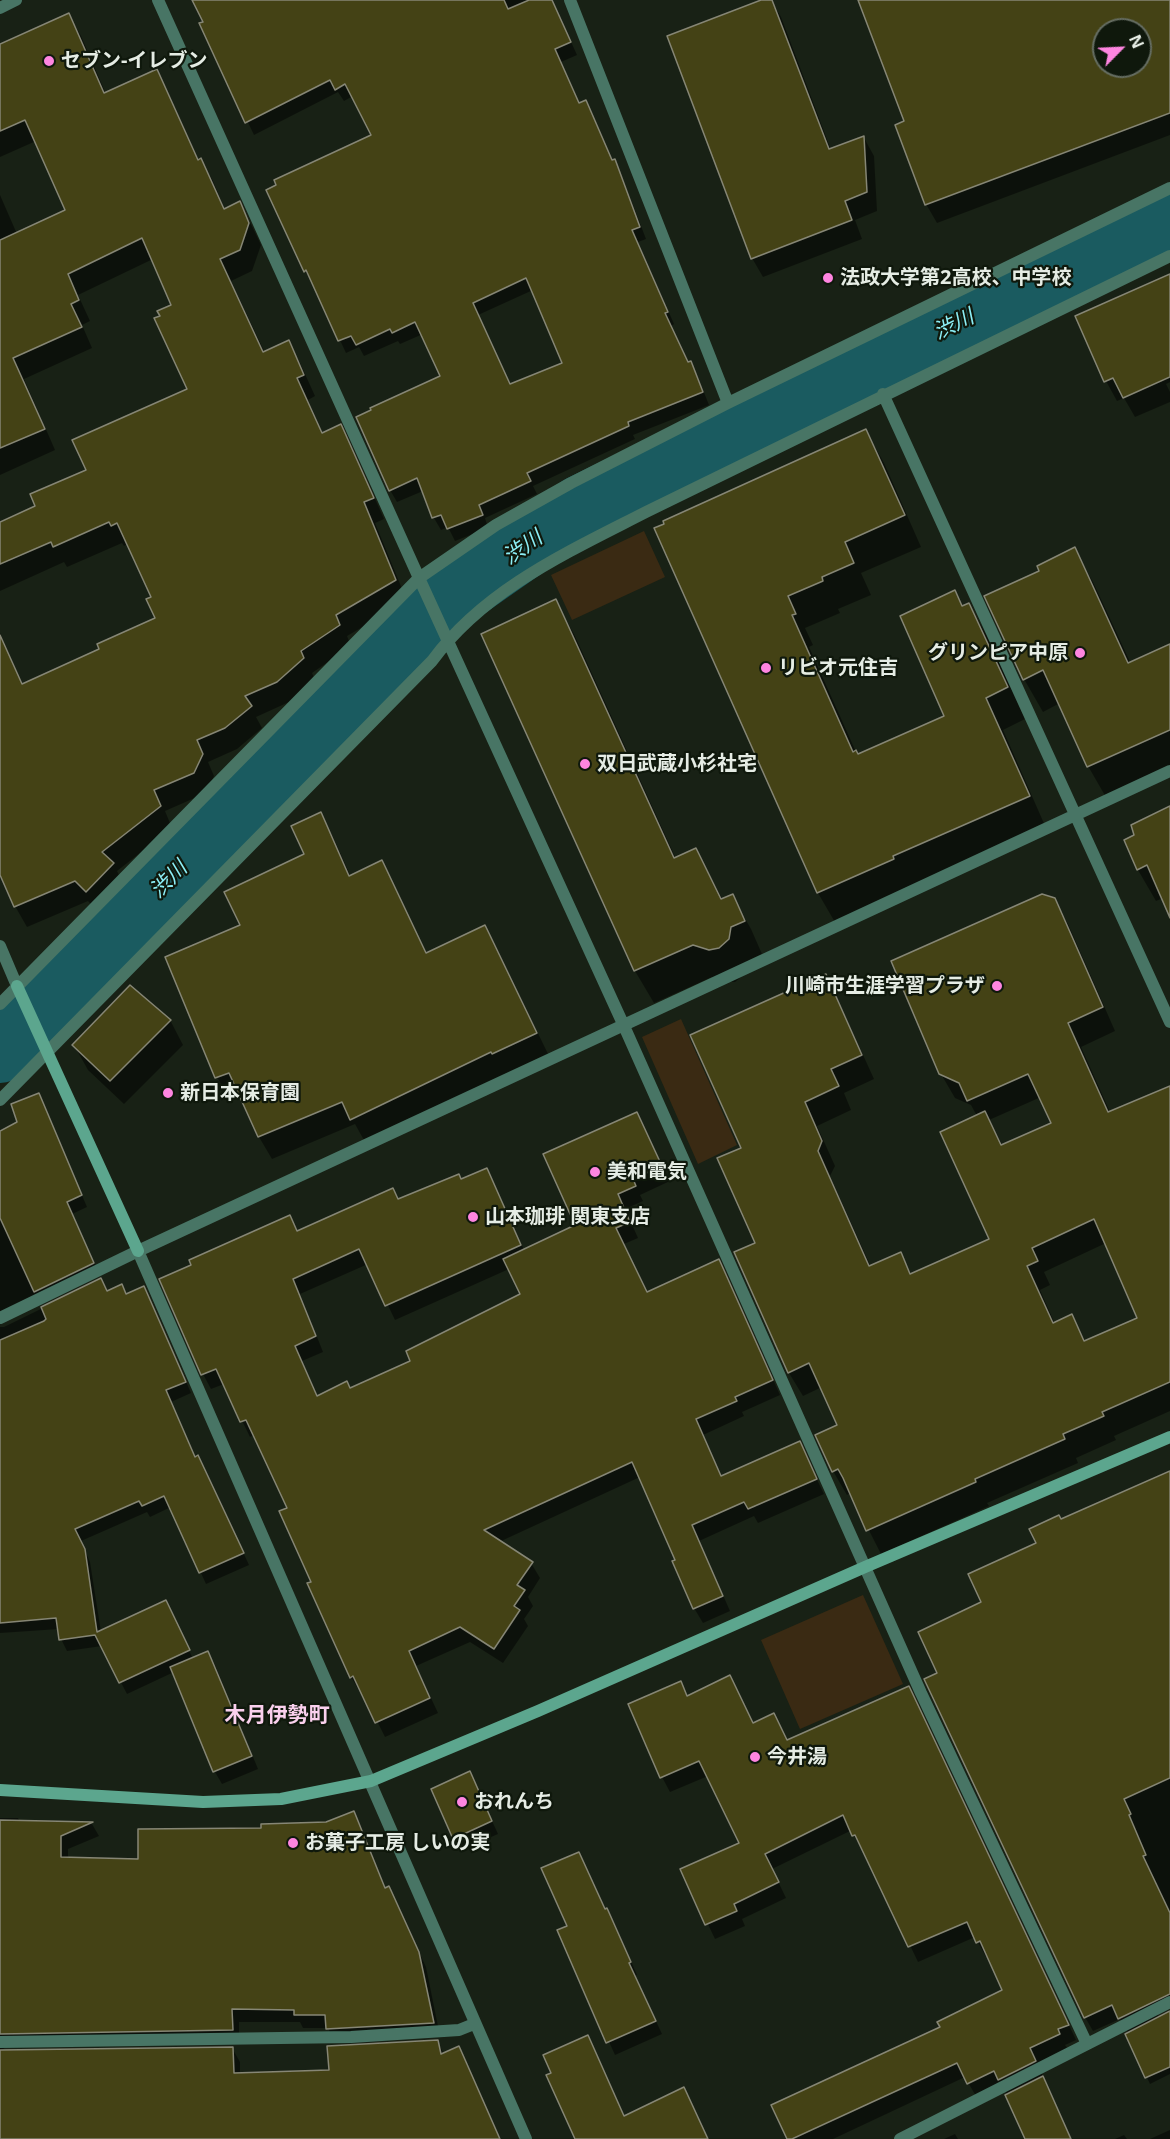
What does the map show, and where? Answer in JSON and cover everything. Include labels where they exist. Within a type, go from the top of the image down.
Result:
[{"type":"street","points":[[0,8],[16,0]]},
{"type":"street","points":[[158,0],[624,1026],[921,1693],[1087,2044]]},
{"type":"street","points":[[570,0],[728,403]]},
{"type":"street","points":[[0,1004],[419,578],[515,515],[571,483],[728,403],[1170,188]]},
{"type":"street","points":[[0,1100],[432,661],[463,624],[514,583],[573,549],[883,394],[1170,256]]},
{"type":"street","points":[[883,394],[1170,1022]]},
{"type":"street","points":[[0,1318],[138,1251],[1170,771]]},
{"type":"street","points":[[0,946],[138,1251],[526,2139]]},
{"type":"street","points":[[0,1790],[203,1802],[281,1799],[371,1781],[1170,1437]]},
{"type":"street","points":[[900,2139],[1170,2002]]},
{"type":"street","points":[[0,2042],[351,2037],[459,2030],[474,2024]]},
{"type":"shaded area","points":[[644,531],[665,577],[572,620],[551,575]]},
{"type":"shaded area","points":[[681,1019],[737,1145],[698,1164],[642,1037]]},
{"type":"shaded area","points":[[863,1595],[903,1684],[800,1729],[761,1640]]},
{"type":"building","points":[[192,0],[504,0],[508,9],[529,0],[552,0],[571,42],[555,49],[579,103],[586,100],[612,160],[615,159],[640,227],[632,230],[668,312],[665,313],[688,362],[691,361],[703,392],[628,422],[629,426],[527,473],[531,481],[479,505],[483,515],[447,529],[441,515],[432,518],[417,478],[389,491],[356,417],[371,410],[370,408],[440,376],[415,322],[392,333],[390,329],[356,345],[351,336],[338,341],[266,190],[276,185],[274,180],[371,135],[345,84],[335,90],[330,80],[245,123],[199,23],[203,22]],"holes":[[[526,278],[562,363],[510,384],[473,303]]]},
{"type":"building","points":[[761,0],[772,0],[829,149],[864,136],[867,192],[845,201],[852,220],[751,259],[667,36]]},
{"type":"building","points":[[858,0],[1170,0],[1170,113],[925,205],[895,125],[904,121]]},
{"type":"building","points":[[69,13],[104,93],[157,69],[198,160],[201,158],[224,209],[240,201],[249,223],[240,250],[220,259],[263,352],[289,340],[304,375],[297,378],[322,433],[341,424],[374,498],[364,502],[396,580],[336,615],[340,625],[301,651],[304,658],[277,682],[245,696],[252,706],[225,728],[197,740],[203,754],[194,773],[154,790],[161,806],[102,852],[114,863],[86,892],[75,881],[14,907],[0,875],[0,635],[22,684],[99,649],[97,644],[155,618],[146,599],[151,597],[117,523],[111,526],[109,522],[53,547],[51,542],[0,564],[0,522],[35,506],[30,494],[86,470],[72,440],[187,389],[154,318],[160,316],[157,311],[171,305],[142,238],[68,274],[79,300],[71,304],[82,327],[13,358],[45,429],[0,448],[0,240],[65,210],[25,120],[0,131],[0,44]]},
{"type":"building","points":[[1170,274],[1170,377],[1123,398],[1113,378],[1104,382],[1075,316]]},
{"type":"building","name":"リビオ元住吉","points":[[866,429],[905,515],[845,542],[854,563],[822,577],[823,581],[788,596],[796,614],[792,615],[853,752],[856,750],[858,754],[944,716],[900,616],[955,590],[962,606],[969,603],[1008,687],[986,698],[1030,796],[893,856],[894,859],[817,893],[654,528],[664,524],[663,521]]},
{"type":"building","name":"グリンピア中原","points":[[1075,547],[1128,663],[1170,644],[1170,730],[1087,767],[1043,670],[1023,680],[984,596],[1039,571],[1037,566]]},
{"type":"building","name":"双日武蔵小杉社宅","points":[[556,599],[674,858],[696,848],[721,899],[733,894],[745,921],[731,927],[729,939],[719,948],[709,950],[693,945],[634,971],[481,634]]},
{"type":"building","points":[[1170,806],[1170,918],[1147,865],[1137,870],[1124,840],[1134,835],[1131,825]]},
{"type":"building","points":[[321,812],[349,876],[382,860],[426,953],[485,925],[537,1033],[492,1054],[491,1052],[350,1120],[342,1102],[258,1137],[229,1073],[215,1078],[165,957],[240,925],[224,892],[304,854],[291,826]]},
{"type":"building","points":[[1042,894],[1055,898],[1103,1007],[1068,1023],[1108,1112],[1170,1086],[1170,1382],[1102,1412],[1104,1416],[1063,1434],[1065,1439],[866,1531],[843,1478],[838,1469],[832,1472],[815,1435],[837,1425],[809,1363],[788,1373],[734,1252],[755,1243],[717,1158],[741,1148],[690,1035],[826,974],[862,1055],[831,1069],[839,1086],[805,1102],[822,1141],[818,1151],[869,1266],[901,1252],[910,1274],[989,1239],[940,1132],[985,1111],[1001,1145],[1051,1123],[1028,1074],[967,1101],[959,1083],[939,1074],[891,961]],"holes":[[[1094,1219],[1137,1318],[1084,1341],[1072,1314],[1053,1323],[1027,1266],[1038,1261],[1032,1248]]]},
{"type":"building","points":[[130,985],[171,1020],[110,1081],[72,1045]]},
{"type":"building","points":[[39,1093],[82,1195],[67,1202],[94,1263],[34,1292],[0,1218],[0,1131],[17,1122],[11,1104]]},
{"type":"building","points":[[637,1112],[662,1166],[633,1179],[636,1186],[618,1194],[630,1222],[616,1228],[647,1292],[719,1259],[773,1380],[735,1397],[737,1401],[696,1419],[721,1476],[800,1441],[817,1479],[748,1509],[744,1502],[692,1525],[723,1596],[693,1609],[672,1561],[675,1560],[632,1462],[484,1530],[533,1562],[517,1585],[525,1590],[514,1606],[520,1610],[494,1649],[460,1627],[409,1651],[430,1698],[375,1723],[353,1676],[350,1678],[307,1583],[311,1582],[279,1511],[287,1508],[246,1420],[240,1422],[216,1369],[201,1375],[159,1279],[191,1265],[189,1260],[290,1215],[297,1231],[393,1188],[398,1199],[459,1174],[461,1179],[487,1168],[521,1245],[385,1306],[359,1249],[293,1279],[316,1336],[295,1346],[317,1396],[347,1381],[350,1388],[410,1361],[406,1351],[520,1294],[503,1259],[575,1225],[543,1154]]},
{"type":"building","points":[[101,1278],[107,1291],[122,1284],[126,1294],[144,1286],[186,1382],[166,1390],[195,1457],[198,1455],[244,1553],[199,1573],[164,1496],[142,1506],[139,1501],[75,1529],[85,1549],[97,1632],[166,1600],[190,1650],[119,1683],[95,1635],[59,1640],[56,1618],[0,1623],[0,1340],[44,1321],[46,1319],[41,1307]]},
{"type":"building","points":[[1170,1471],[1170,1778],[1124,1799],[1146,1855],[1143,1856],[1170,1913],[1170,1994],[1118,2019],[1112,2005],[1084,2018],[924,1679],[937,1673],[918,1632],[981,1602],[968,1574],[1036,1543],[1029,1529],[1059,1515],[1061,1519]]},
{"type":"building","points":[[208,1651],[252,1756],[213,1772],[170,1667]]},
{"type":"building","points":[[730,1675],[753,1723],[774,1713],[787,1740],[909,1686],[1069,2025],[1058,2029],[1060,2034],[1030,2048],[1036,2061],[998,2080],[994,2071],[967,2084],[957,2063],[792,2139],[787,2139],[771,2105],[940,2027],[937,2022],[1002,1990],[980,1941],[976,1943],[967,1922],[908,1947],[855,1835],[852,1836],[843,1815],[765,1854],[779,1882],[734,1904],[737,1911],[705,1925],[680,1869],[739,1843],[699,1761],[660,1778],[628,1704],[681,1681],[687,1696]]},
{"type":"building","points":[[470,1771],[492,1821],[453,1839],[431,1789]]},
{"type":"building","points":[[354,1811],[385,1888],[389,1886],[419,1952],[434,2023],[326,2029],[325,2015],[294,2015],[294,2010],[232,2009],[233,2030],[0,2034],[0,1820],[93,1822],[61,1836],[61,1857],[138,1859],[138,1829],[261,1828],[261,1824],[326,1822]]},
{"type":"building","points":[[579,1852],[605,1909],[607,1908],[656,2021],[606,2043],[557,1930],[567,1926],[541,1868]]},
{"type":"building","points":[[1170,2011],[1170,2067],[1145,2078],[1125,2034]]},
{"type":"building","points":[[588,2035],[624,2116],[684,2087],[708,2139],[575,2139],[546,2075],[551,2073],[543,2055]]},
{"type":"building","points":[[438,2040],[441,2054],[459,2046],[500,2139],[0,2139],[0,2050],[233,2047],[234,2073],[329,2070],[327,2046]]},
{"type":"building","points":[[1043,2076],[1071,2139],[1025,2139],[1005,2095]]},
{"type":"waterway","name":"渋川","points":[[0,1051],[438,607],[581,507],[1170,219]]},
{"type":"place","name":"セブン-イレブン","points":[[49,61]]},
{"type":"place","name":"法政大学第2高校、中学校","points":[[828,278]]},
{"type":"place","name":"グリンピア中原","points":[[1080,653]]},
{"type":"place","name":"リビオ元住吉","points":[[766,668]]},
{"type":"place","name":"双日武蔵小杉社宅","points":[[585,764]]},
{"type":"place","name":"川崎市生涯学習プラザ","points":[[997,986]]},
{"type":"place","name":"新日本保育園","points":[[168,1093]]},
{"type":"place","name":"美和電気","points":[[595,1172]]},
{"type":"place","name":"山本珈琲 関東支店","points":[[473,1217]]},
{"type":"place","name":"今井湯","points":[[755,1757]]},
{"type":"place","name":"おれんち","points":[[462,1802]]},
{"type":"place","name":"お菓子工房 しいの実","points":[[293,1843]]},
{"type":"district","name":"木月伊勢町","points":[[277,1716]]}]
